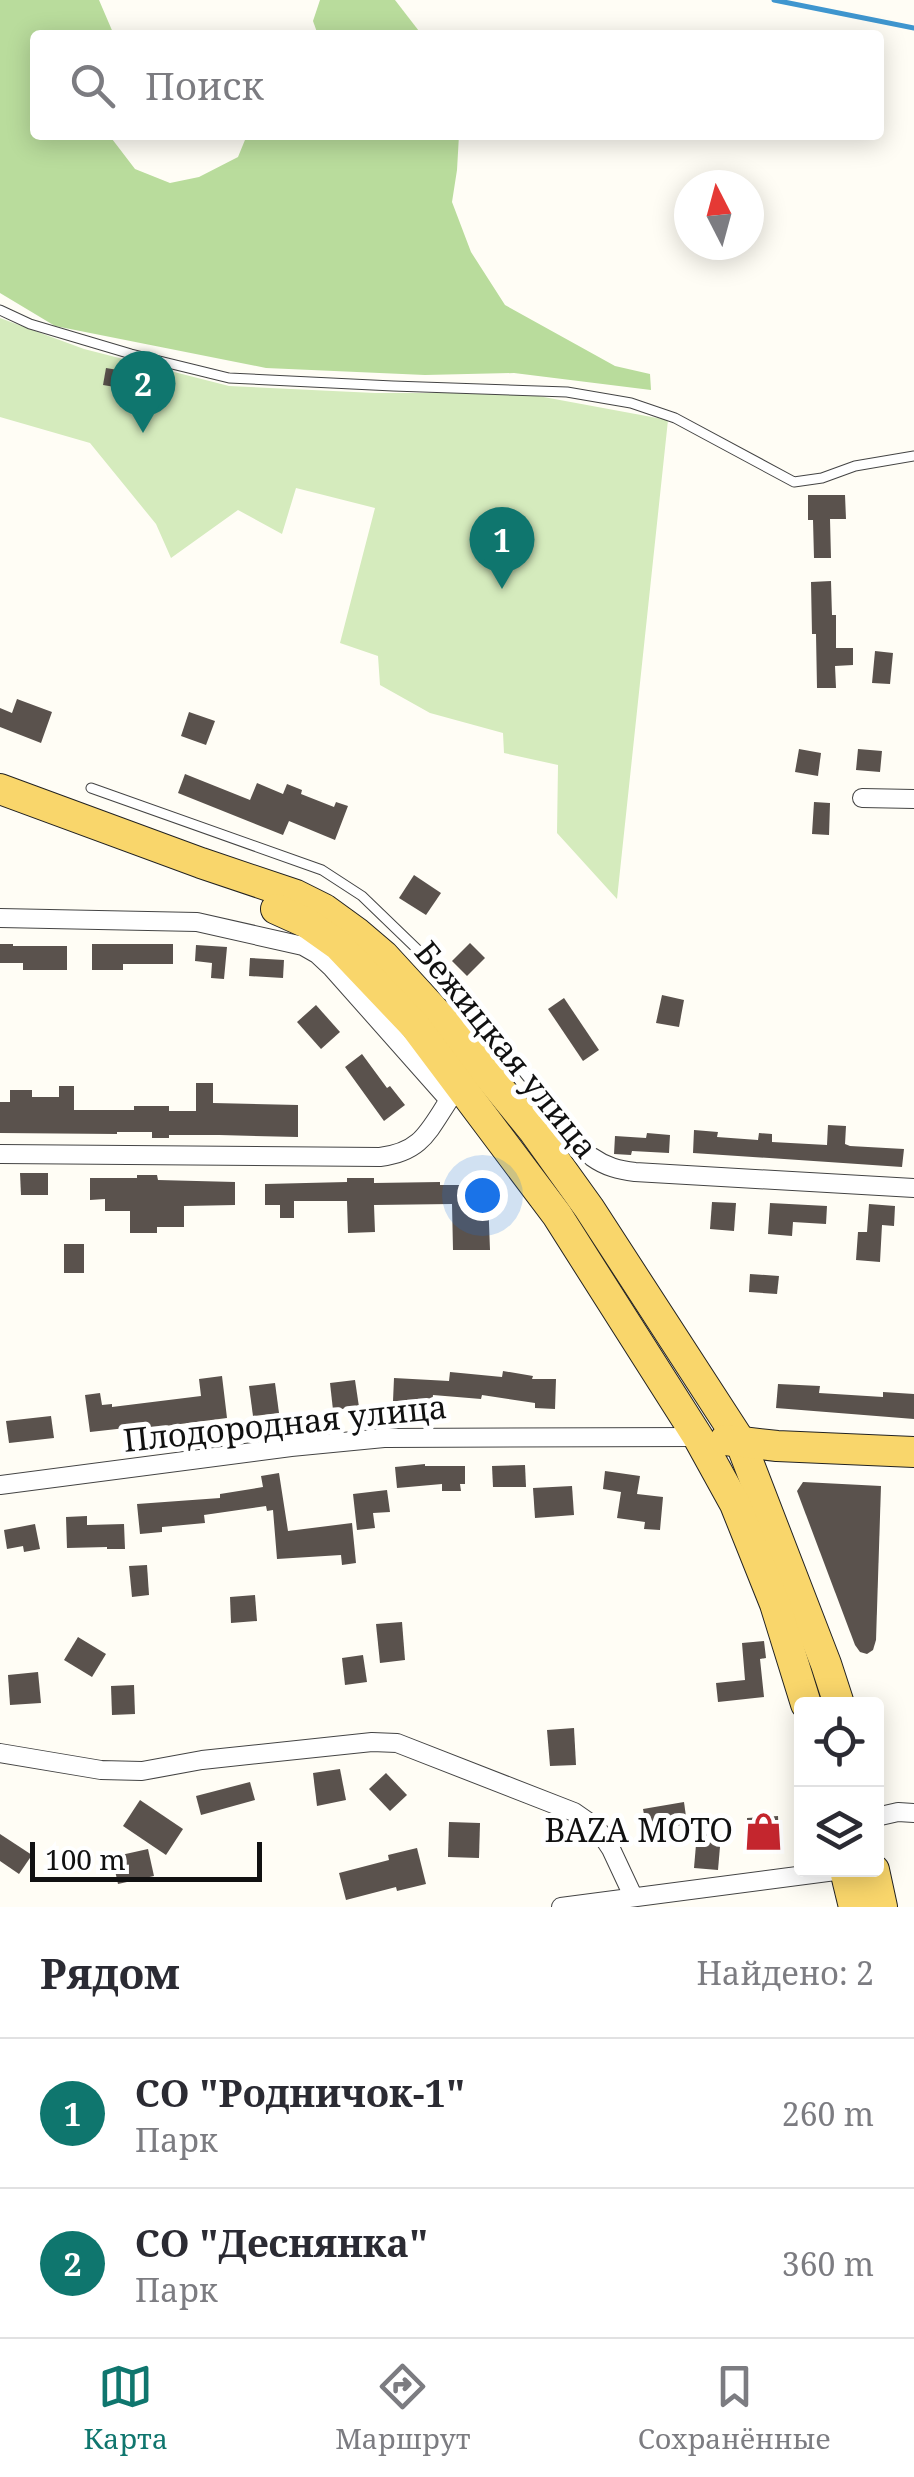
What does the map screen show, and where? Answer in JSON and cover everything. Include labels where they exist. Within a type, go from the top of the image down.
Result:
[{"type":"main road","name":"Бежицкая улица","points":[[0,790],[201,863],[302,879],[324,909],[384,956],[483,1066],[533,1130],[589,1208],[740,1441],[837,1697]]},
{"type":"main road","name":"Бежицкая улица","points":[[0,809],[307,922],[338,945],[415,1026],[567,1230],[698,1437],[742,1521],[775,1604],[804,1697]]},
{"type":"main road","points":[[698,1437],[776,1446],[914,1452]]},
{"type":"main road","points":[[846,1877],[854,1907]]},
{"type":"main road","points":[[876,1877],[882,1907]]},
{"type":"street","points":[[862,798],[914,799]]},
{"type":"street","points":[[0,918],[197,922],[303,946],[332,968],[449,1100],[412,1149],[380,1158],[0,1154]]},
{"type":"street","points":[[592,1158],[616,1170],[636,1172],[914,1188]]},
{"type":"street","name":"Плодородная улица","points":[[0,1485],[384,1438],[698,1437]]},
{"type":"street","points":[[0,1754],[101,1770],[142,1771],[202,1760],[372,1742],[397,1743],[574,1812],[597,1828],[633,1896]]},
{"type":"street","points":[[884,1815],[914,1813]]},
{"type":"street","points":[[562,1907],[794,1876]]},
{"type":"lane","points":[[0,310],[47,329],[229,378],[567,392],[631,402],[675,418],[794,482],[914,456]]},
{"type":"lane","points":[[91,788],[302,879],[332,875],[362,896],[472,1006],[592,1158]]},
{"type":"green space","points":[[0,0],[99,0],[112,30],[30,30],[30,140],[113,140],[135,169],[170,183],[199,177],[238,157],[245,140],[459,140],[452,202],[471,252],[505,305],[615,366],[650,374],[651,390],[514,373],[425,375],[266,368],[55,326],[0,293]]},
{"type":"green space","points":[[320,0],[395,0],[418,30],[316,30],[313,21]]},
{"type":"green space","points":[[0,318],[84,349],[229,386],[375,393],[522,393],[668,420],[617,899],[557,833],[558,765],[504,753],[503,733],[430,713],[380,685],[378,656],[340,643],[375,508],[296,488],[282,534],[238,510],[171,558],[156,524],[90,443],[0,417]]},
{"type":"building","points":[[106,368],[136,373],[133,390],[103,385]]},
{"type":"building","points":[[808,495],[845,495],[846,519],[830,519],[831,558],[814,558]]},
{"type":"building","points":[[831,581],[836,648],[853,648],[853,665],[835,666],[836,688],[817,688],[811,582]]},
{"type":"building","points":[[875,651],[893,653],[890,684],[872,683]]},
{"type":"building","points":[[17,699],[52,712],[41,743],[0,727],[0,708],[12,713]]},
{"type":"building","points":[[189,712],[215,721],[206,745],[181,736]]},
{"type":"building","points":[[799,749],[821,753],[818,776],[795,772]]},
{"type":"building","points":[[858,749],[882,751],[880,772],[856,770]]},
{"type":"building","points":[[185,774],[250,800],[257,783],[283,794],[287,784],[334,807],[336,802],[348,806],[335,840],[289,821],[283,835],[178,793]]},
{"type":"building","points":[[814,802],[830,803],[829,835],[812,834]]},
{"type":"building","points":[[414,875],[441,893],[426,915],[399,898]]},
{"type":"building","points":[[470,943],[485,958],[467,976],[452,961]]},
{"type":"building","points":[[0,944],[67,946],[67,970],[23,970],[23,963],[0,963]]},
{"type":"building","points":[[92,944],[173,944],[173,964],[123,964],[123,970],[92,970]]},
{"type":"building","points":[[196,945],[227,947],[224,979],[211,978],[212,963],[195,961]]},
{"type":"building","points":[[250,958],[284,960],[283,978],[249,976]]},
{"type":"building","points":[[662,995],[684,1000],[679,1027],[656,1023]]},
{"type":"building","points":[[564,998],[599,1050],[583,1061],[548,1009]]},
{"type":"building","points":[[316,1005],[340,1032],[321,1049],[297,1022]]},
{"type":"building","points":[[362,1054],[405,1105],[384,1121],[345,1067]]},
{"type":"building","points":[[196,1083],[213,1083],[213,1103],[298,1105],[298,1137],[152,1138],[152,1132],[0,1133],[0,1102],[10,1102],[10,1090],[32,1090],[32,1097],[59,1097],[59,1086],[74,1086],[74,1110],[169,1106],[169,1111],[196,1111]]},
{"type":"building","points":[[828,1125],[846,1126],[845,1144],[850,1146],[904,1149],[902,1167],[693,1153],[694,1130],[718,1132],[717,1137],[758,1140],[759,1133],[772,1134],[772,1142],[827,1145]]},
{"type":"building","points":[[647,1133],[670,1135],[669,1153],[614,1154],[615,1136],[646,1138]]},
{"type":"building","points":[[20,1173],[48,1173],[48,1195],[21,1195]]},
{"type":"building","points":[[157,1175],[158,1180],[235,1182],[235,1205],[184,1206],[184,1227],[130,1233],[130,1211],[105,1211],[105,1199],[90,1200],[90,1178]]},
{"type":"building","points":[[347,1178],[374,1178],[374,1183],[464,1185],[464,1192],[488,1197],[490,1250],[453,1250],[452,1204],[374,1205],[375,1232],[348,1233],[347,1201],[294,1201],[294,1218],[280,1218],[280,1205],[265,1205],[265,1184],[347,1182]]},
{"type":"building","points":[[712,1202],[736,1203],[734,1231],[710,1229]]},
{"type":"building","points":[[770,1203],[827,1206],[826,1224],[793,1222],[792,1236],[768,1234]]},
{"type":"building","points":[[869,1204],[895,1206],[894,1226],[882,1225],[880,1262],[856,1260],[858,1232],[867,1232]]},
{"type":"building","points":[[64,1244],[84,1244],[84,1273],[64,1273]]},
{"type":"building","points":[[750,1274],[779,1276],[777,1294],[749,1292]]},
{"type":"building","points":[[503,1371],[533,1376],[532,1379],[556,1379],[555,1409],[482,1395],[481,1399],[433,1395],[432,1403],[393,1401],[394,1378],[449,1381],[450,1372],[502,1377]]},
{"type":"building","points":[[222,1376],[227,1418],[90,1432],[85,1395],[100,1393],[102,1405],[112,1407],[201,1396],[199,1379]]},
{"type":"building","points":[[355,1380],[359,1407],[333,1410],[330,1383]]},
{"type":"building","points":[[275,1383],[279,1413],[253,1416],[249,1386]]},
{"type":"building","points":[[778,1384],[820,1386],[819,1393],[883,1397],[883,1392],[914,1394],[914,1419],[776,1408]]},
{"type":"building","points":[[51,1416],[54,1438],[9,1443],[6,1421]]},
{"type":"building","points":[[525,1465],[526,1487],[493,1487],[492,1466]]},
{"type":"building","points":[[465,1466],[461,1491],[442,1491],[442,1484],[397,1488],[395,1467]]},
{"type":"building","points":[[605,1471],[640,1476],[637,1494],[663,1497],[660,1530],[644,1529],[645,1522],[617,1518],[621,1492],[603,1489]]},
{"type":"building","points":[[279,1473],[288,1531],[352,1523],[356,1563],[342,1565],[341,1555],[277,1559],[273,1510],[267,1511],[266,1506],[204,1515],[205,1523],[162,1527],[162,1532],[140,1534],[137,1504],[220,1498],[220,1494],[263,1487],[261,1476]]},
{"type":"building","points":[[803,1482],[881,1486],[876,1640],[867,1654],[855,1645],[797,1491]]},
{"type":"building","points":[[572,1486],[574,1515],[535,1518],[533,1488]]},
{"type":"building","points":[[387,1490],[390,1512],[373,1513],[375,1528],[357,1530],[353,1494]]},
{"type":"building","points":[[87,1516],[87,1525],[124,1524],[125,1549],[67,1548],[66,1517]]},
{"type":"building","points":[[35,1524],[40,1549],[7,1549],[4,1530]]},
{"type":"building","points":[[147,1565],[149,1595],[132,1597],[129,1566]]},
{"type":"building","points":[[255,1595],[257,1621],[231,1623],[230,1597]]},
{"type":"building","points":[[402,1622],[405,1660],[380,1663],[376,1624]]},
{"type":"building","points":[[78,1637],[106,1654],[92,1677],[64,1660]]},
{"type":"building","points":[[764,1641],[766,1658],[760,1659],[764,1697],[718,1702],[716,1683],[745,1680],[742,1643]]},
{"type":"building","points":[[363,1655],[367,1682],[345,1685],[342,1658]]},
{"type":"building","points":[[38,1672],[41,1703],[10,1705],[8,1675]]},
{"type":"building","points":[[134,1685],[135,1714],[112,1715],[111,1686]]},
{"type":"building","points":[[574,1728],[576,1765],[550,1766],[547,1730]]},
{"type":"building","points":[[340,1769],[346,1800],[317,1806],[313,1773]]},
{"type":"building","points":[[386,1773],[407,1795],[390,1811],[369,1789]]},
{"type":"building","points":[[250,1782],[255,1800],[201,1815],[196,1796]]},
{"type":"building","points":[[140,1800],[183,1829],[166,1855],[123,1826]]},
{"type":"building","points":[[684,1802],[687,1824],[647,1831],[643,1809]]},
{"type":"building","name":"BAZA MOTO","points":[[778,1816],[779,1843],[748,1845],[747,1818]]},
{"type":"building","points":[[449,1822],[480,1823],[479,1858],[448,1857]]},
{"type":"building","points":[[697,1833],[721,1835],[718,1870],[694,1868]]},
{"type":"building","points":[[0,1834],[32,1855],[19,1874],[0,1861]]},
{"type":"building","points":[[417,1848],[426,1884],[346,1900],[339,1873]]},
{"type":"building","points":[[148,1849],[154,1876],[118,1884],[112,1857]]},
{"type":"waterway","points":[[774,0],[914,28]]},
{"type":"place","name":"СО \"Деснянка\"","points":[[143,433]]},
{"type":"place","name":"СО \"Родничок-1\"","points":[[502,589]]},
{"type":"place","name":"BAZA MOTO","points":[[763,1831]]}]
